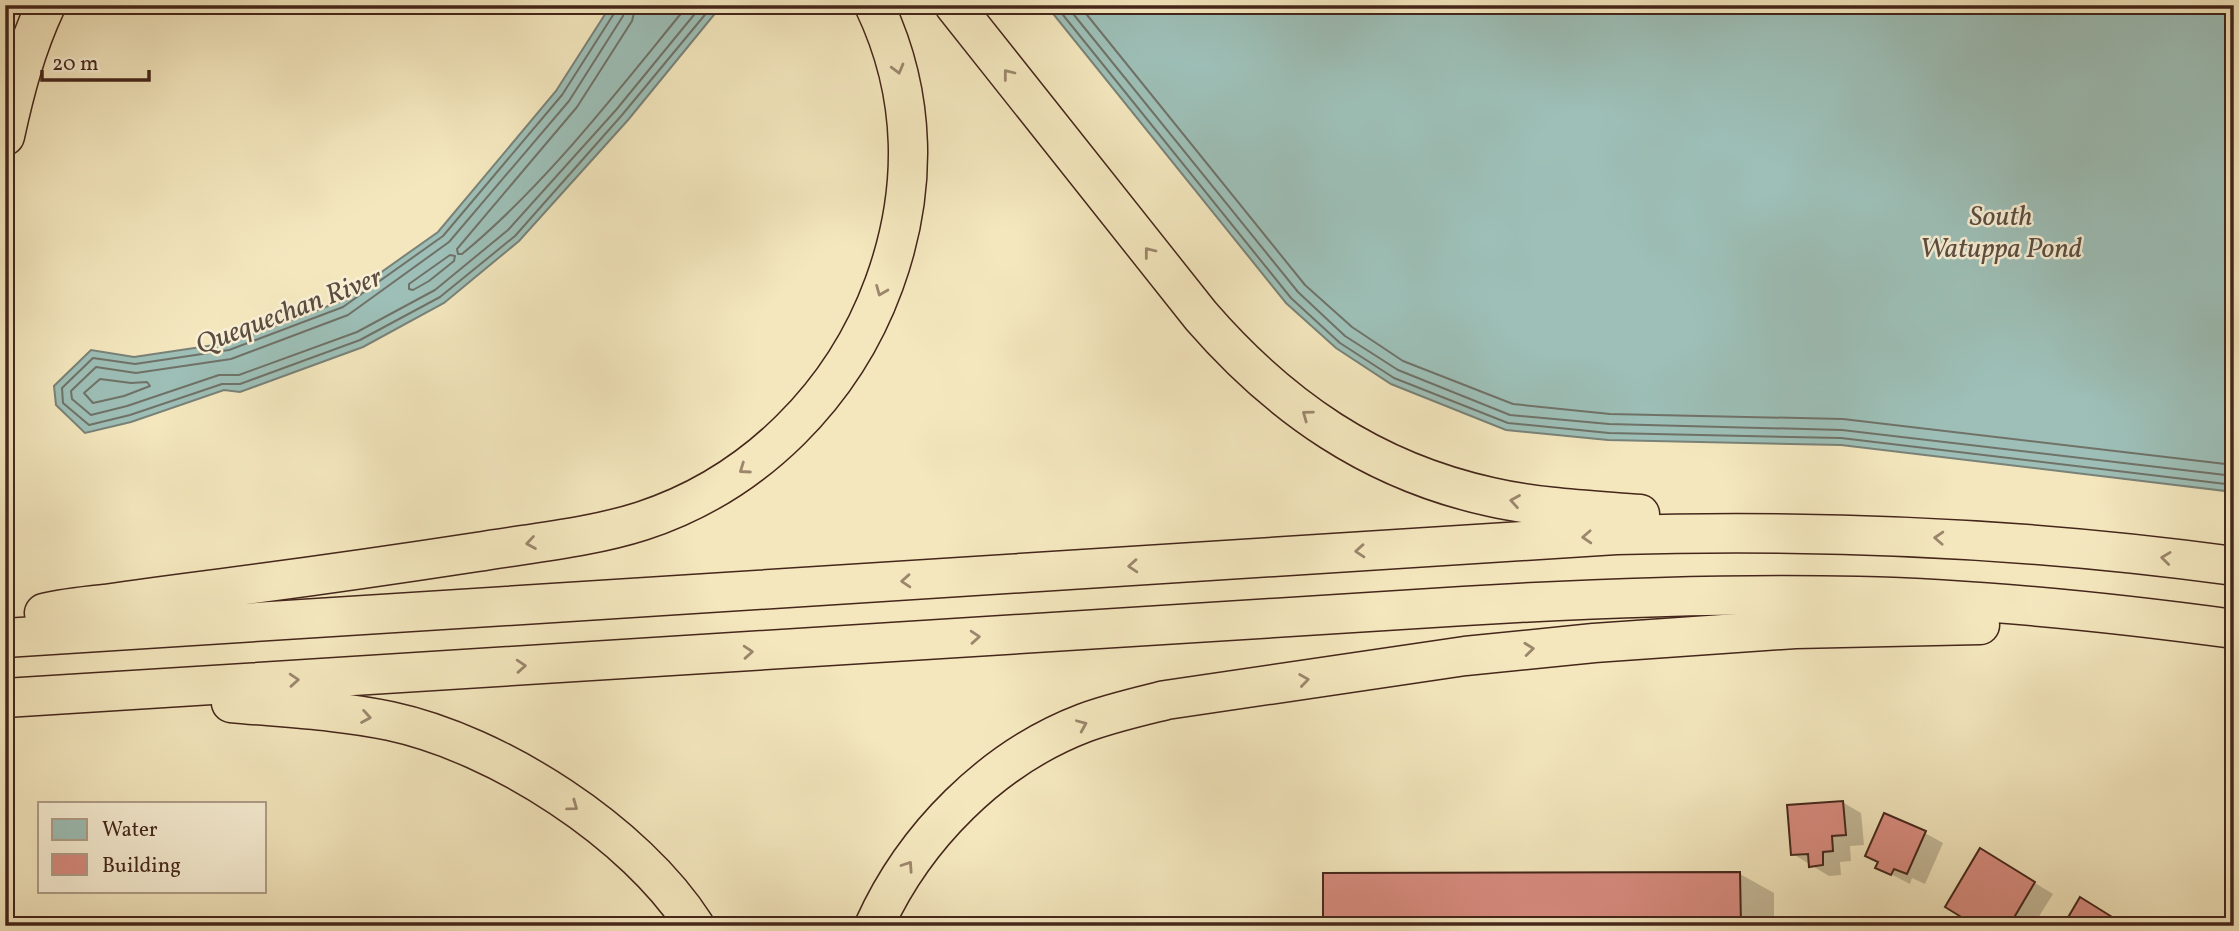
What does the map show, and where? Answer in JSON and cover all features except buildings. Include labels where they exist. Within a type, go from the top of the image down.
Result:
[{"type":"highway","points":[[5,136],[23,62],[46,5]]},
{"type":"highway","points":[[5,638],[59,623],[615,528],[670,511],[727,481],[755,461],[805,416],[846,362],[874,307],[894,257],[908,183],[906,106],[898,67],[874,5]]},
{"type":"highway","points":[[954,5],[1228,348],[1284,399],[1351,444],[1385,462],[1423,478],[1491,497],[1527,503],[1875,535],[2070,548],[2234,566]]},
{"type":"highway","points":[[5,626],[1603,536],[1746,533],[1875,535]]},
{"type":"highway","points":[[5,698],[1623,597],[1737,594],[1923,598],[2052,608],[2234,629]]},
{"type":"highway","points":[[874,926],[908,864],[937,827],[969,796],[1004,768],[1081,724],[1166,700],[1465,656],[1667,636],[1795,629],[2182,622]]},
{"type":"highway","points":[[87,693],[338,713],[391,722],[436,734],[522,773],[579,810],[631,853],[662,884],[695,926]]},
{"type":"water","points":[[611,5],[722,5],[628,120],[519,241],[444,303],[363,347],[240,392],[224,390],[131,422],[85,433],[56,405],[54,386],[91,350],[134,357],[228,343],[339,302],[438,232],[556,91]]},
{"type":"water","name":"South Watuppa Pond","points":[[1046,5],[2234,5],[2234,492],[1841,445],[1608,440],[1506,430],[1391,384],[1336,348],[1286,303]]},
{"type":"water label","name":"Quequechan River","points":[[289,312]]}]
